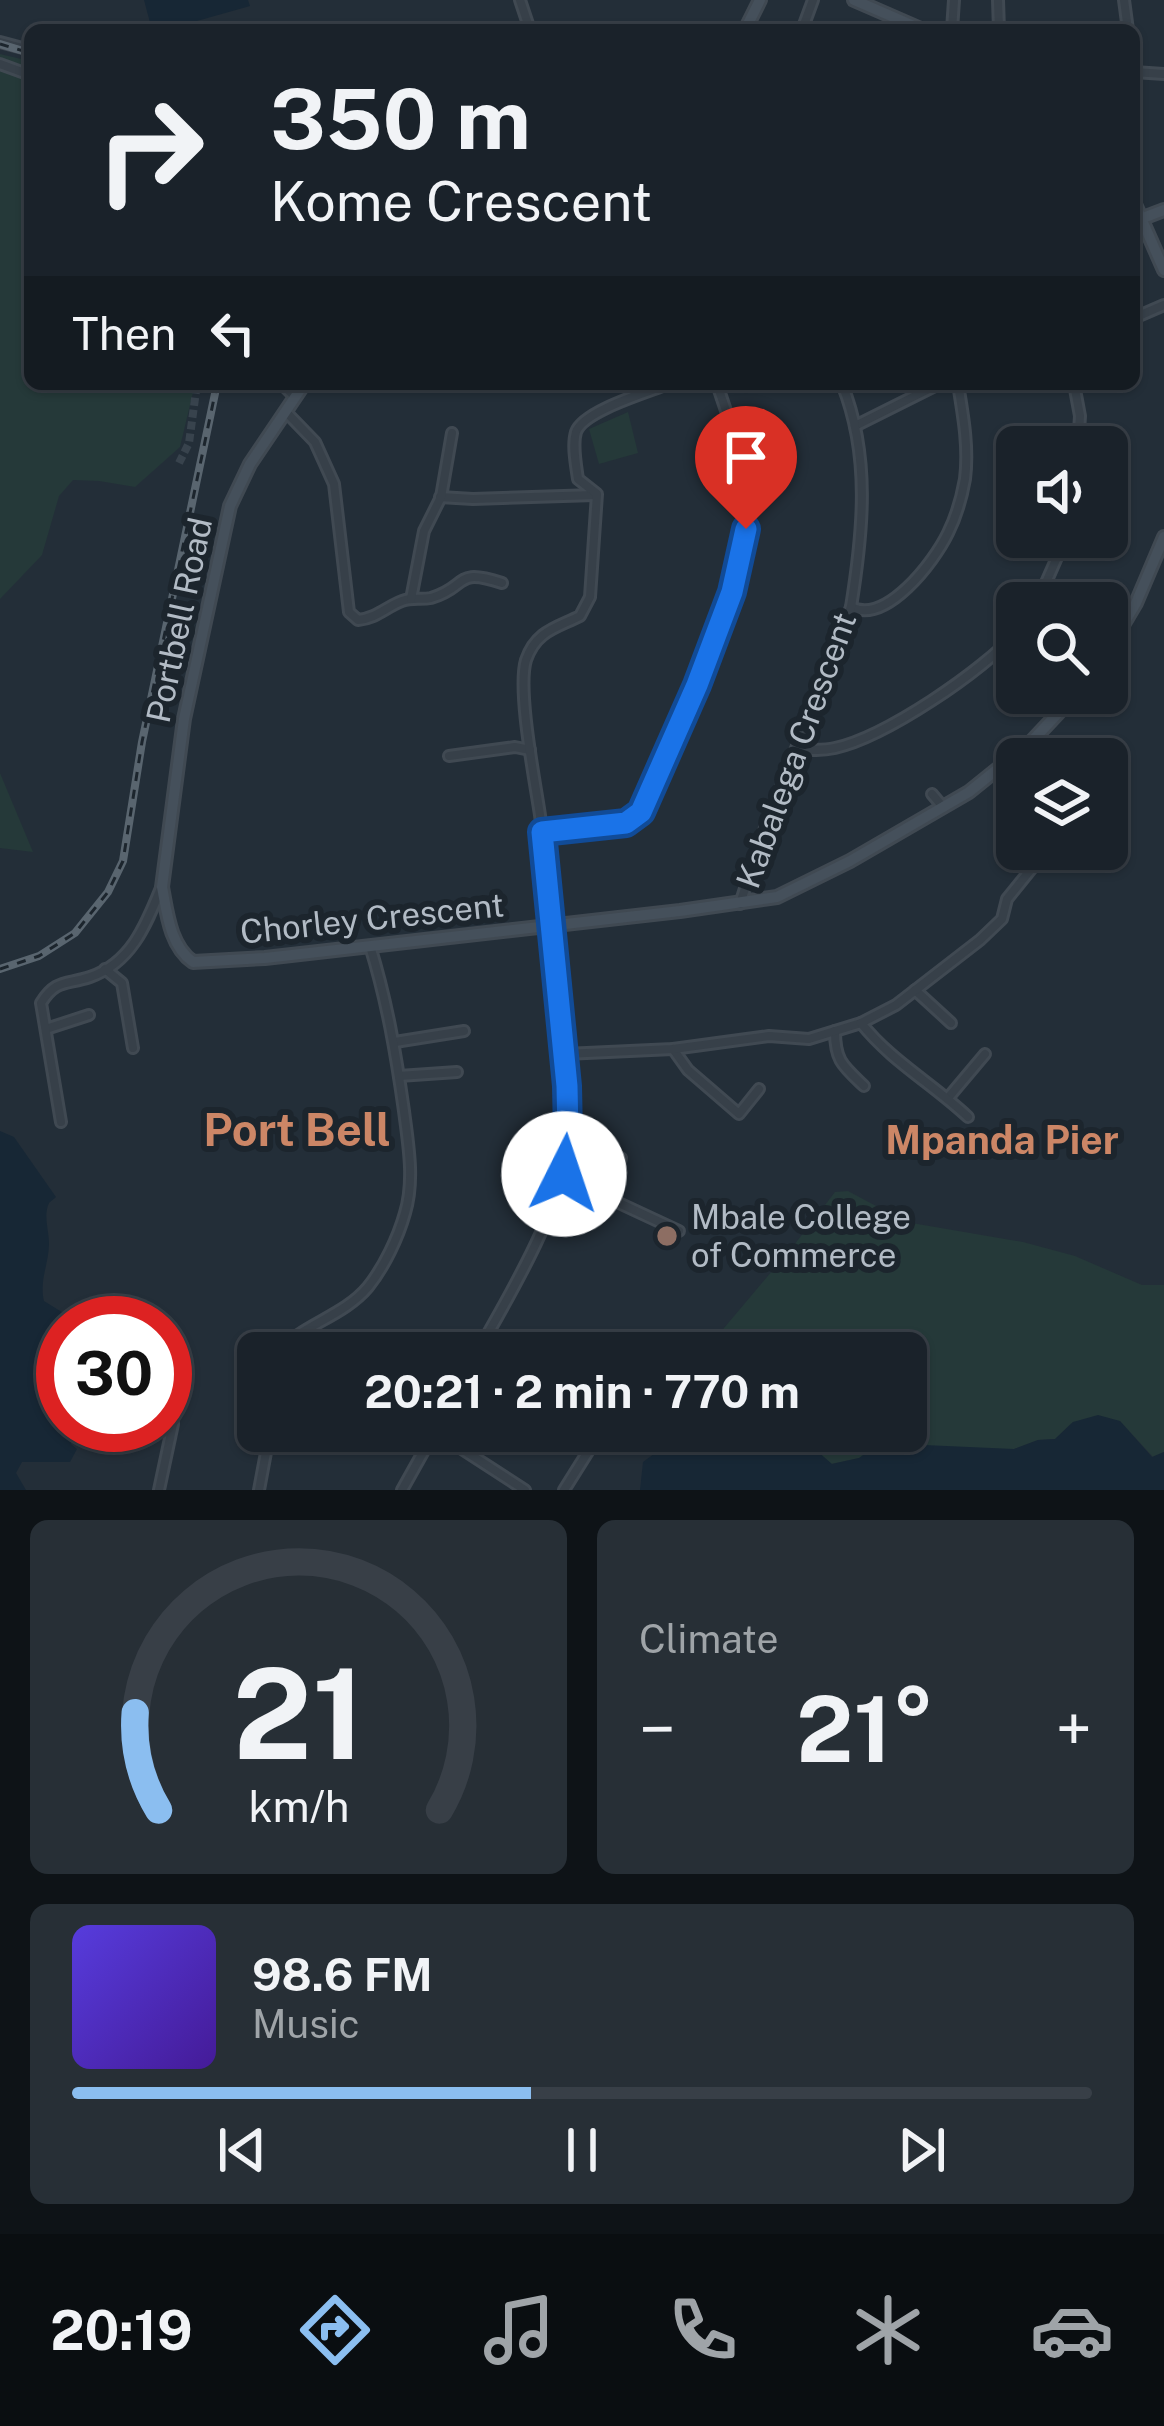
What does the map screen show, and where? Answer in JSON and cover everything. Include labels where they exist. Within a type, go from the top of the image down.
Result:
[{"type":"main road","points":[[854,0],[909,24]]},
{"type":"main road","points":[[1143,218],[1164,210]]},
{"type":"main road","points":[[1140,213],[1164,270]]},
{"type":"main road","name":"Portbell Road","points":[[162,887],[184,719],[230,506],[250,464],[300,390]]},
{"type":"main road","points":[[1128,617],[1164,537]]},
{"type":"main road","name":"Chorley Crescent","points":[[162,887],[178,947],[193,962],[265,958],[765,900],[798,888],[944,809],[1017,755],[1060,714]]},
{"type":"street","points":[[288,390],[295,397]]},
{"type":"street","points":[[597,494],[578,477],[574,439],[579,425],[653,390]]},
{"type":"street","points":[[542,832],[626,823],[638,816],[697,685],[737,577],[748,503],[742,453],[719,390]]},
{"type":"street","name":"Kabalega Crescent","points":[[740,904],[851,607],[863,500],[855,426],[844,390]]},
{"type":"street","points":[[855,426],[925,390]]},
{"type":"street","points":[[851,607],[872,611],[897,597],[926,568],[948,535],[964,480],[959,390]]},
{"type":"street","points":[[1075,390],[1079,426]]},
{"type":"street","points":[[285,411],[315,442],[334,484],[350,612],[358,620],[370,619],[399,602],[436,596],[475,575],[502,583]]},
{"type":"street","points":[[411,599],[422,538],[440,497],[452,434]]},
{"type":"street","points":[[440,497],[597,494]]},
{"type":"street","points":[[489,1332],[522,1272],[564,1174],[568,1134],[565,1054],[524,674],[540,636],[580,616],[590,597],[597,494]]},
{"type":"street","points":[[797,749],[833,748],[862,739],[977,669],[996,651]]},
{"type":"street","points":[[449,756],[514,747],[531,751]]},
{"type":"street","points":[[932,794],[944,809]]},
{"type":"street","points":[[565,1054],[673,1049],[769,1036],[809,1039],[861,1023],[883,1014],[980,940],[1000,920],[1007,898],[1030,870]]},
{"type":"street","points":[[62,1122],[40,1003],[56,985],[105,970],[134,945],[162,887]]},
{"type":"street","points":[[305,1332],[339,1313],[370,1284],[405,1213],[410,1166],[399,1076],[386,997],[370,946]]},
{"type":"street","points":[[105,970],[122,983],[133,1048]]},
{"type":"street","points":[[915,990],[951,1023]]},
{"type":"street","points":[[46,1029],[89,1015]]},
{"type":"street","points":[[861,1023],[890,1056],[968,1117]]},
{"type":"street","points":[[394,1042],[464,1031]]},
{"type":"street","points":[[836,1031],[840,1061],[864,1086]]},
{"type":"street","points":[[673,1049],[697,1079],[739,1114],[759,1089]]},
{"type":"street","points":[[948,1098],[985,1054]]},
{"type":"street","points":[[399,1076],[457,1072]]},
{"type":"street","points":[[611,1199],[621,1159]]},
{"type":"street","points":[[564,1174],[679,1231]]},
{"type":"street","points":[[159,1490],[166,1452]]},
{"type":"street","points":[[260,1490],[266,1452]]},
{"type":"street","points":[[402,1490],[423,1452]]},
{"type":"street","points":[[467,1452],[525,1490]]},
{"type":"street","points":[[563,1490],[587,1452]]},
{"type":"green space","points":[[0,54],[24,60],[24,390],[194,390],[180,447],[135,487],[73,480],[59,496],[42,555],[0,599]]},
{"type":"green space","points":[[628,412],[638,453],[599,464],[589,429]]},
{"type":"green space","points":[[0,773],[33,852],[0,848]]},
{"type":"green space","points":[[848,1191],[906,1222],[1023,1242],[1075,1256],[1142,1285],[1164,1285],[1164,1452],[1153,1457],[1120,1421],[1073,1422],[1055,1439],[1014,1449],[859,1458],[831,1464],[818,1452],[927,1452],[927,1332],[721,1332],[835,1192]]},
{"type":"water","points":[[144,0],[248,0],[250,6],[186,24],[150,24]]},
{"type":"water","points":[[0,1131],[14,1137],[56,1197],[46,1213],[49,1243],[43,1296],[36,1296],[36,1452],[75,1452],[70,1462],[22,1462],[16,1473],[26,1490],[0,1490]]},
{"type":"water","points":[[1098,1415],[1120,1421],[1152,1457],[1164,1452],[1164,1490],[640,1490],[643,1462],[657,1452],[818,1452],[832,1464],[867,1452],[927,1452],[927,1445],[1014,1449],[1055,1439],[1073,1422]]},
{"type":"tunnel","points":[[179,463],[189,443],[196,390]]},
{"type":"railway","points":[[0,44],[24,51]]},
{"type":"railway","points":[[0,969],[39,956],[75,933],[108,892],[123,861],[142,742],[216,390]]},
{"type":"place","name":"Mbale College of Commerce","points":[[667,1236]]},
{"type":"district","name":"Port Bell","points":[[297,1129]]},
{"type":"district","name":"Mpanda Pier","points":[[1002,1140]]},
{"type":"route","points":[[564,1174],[567,1086],[542,832],[626,823],[641,812],[732,592],[746,529]]}]
